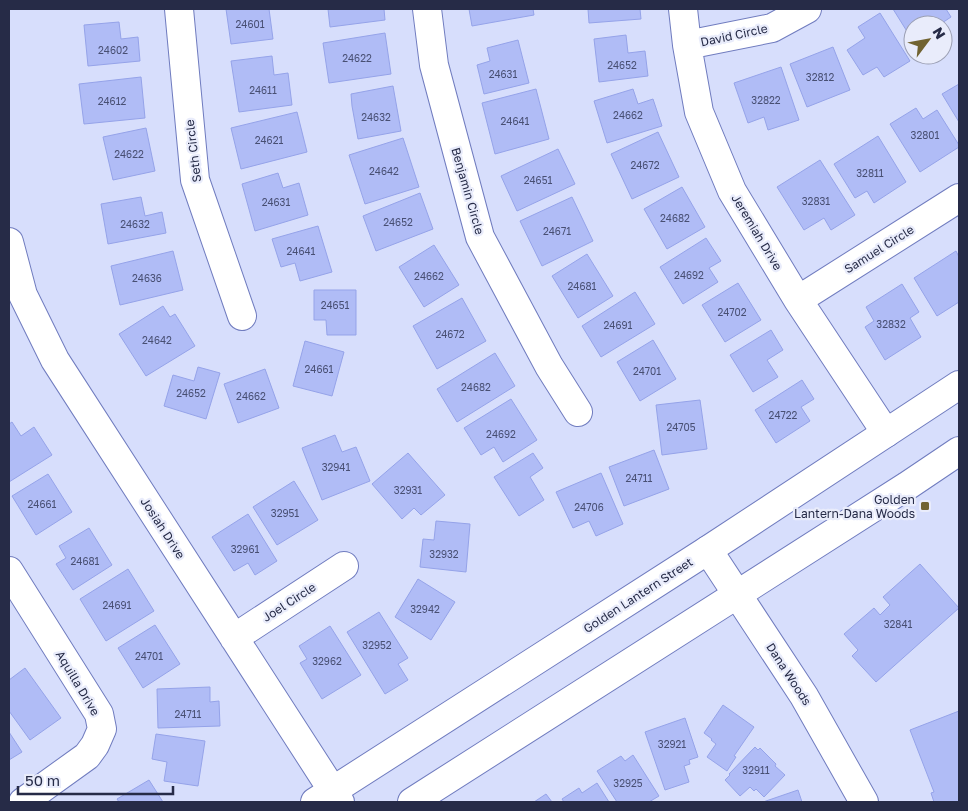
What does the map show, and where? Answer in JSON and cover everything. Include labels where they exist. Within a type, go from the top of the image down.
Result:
[{"type":"street","name":"Seth Circle","points":[[179,9],[195,180],[242,316]]},
{"type":"street","name":"Benjamin Circle","points":[[427,9],[434,65],[480,237],[549,366],[578,412]]},
{"type":"street","name":"Jeremiah Drive","points":[[684,9],[687,45],[700,112],[732,191],[798,300],[886,433]]},
{"type":"street","name":"David Circle","points":[[687,45],[772,28],[807,9]]},
{"type":"street","name":"Samuel Circle","points":[[798,300],[959,198]]},
{"type":"street","name":"Josiah Drive","points":[[9,242],[23,295],[55,360],[234,638],[329,799]]},
{"type":"street","name":"Golden Lantern Street","points":[[329,799],[959,386]]},
{"type":"street","points":[[412,802],[959,451]]},
{"type":"street","name":"Dana Woods","points":[[708,550],[804,696],[864,802]]},
{"type":"street","name":"Joel Circle","points":[[234,638],[344,566]]},
{"type":"street","name":"Aquilla Drive","points":[[9,571],[99,714],[102,729],[95,745],[86,756],[23,802]]},
{"type":"building","points":[[226,9],[269,9],[273,39],[231,44]]},
{"type":"building","points":[[328,9],[384,9],[385,20],[330,27]]},
{"type":"building","points":[[469,9],[533,9],[534,15],[472,26]]},
{"type":"building","points":[[588,9],[640,9],[641,19],[589,23]]},
{"type":"building","points":[[893,9],[946,9],[950,15],[903,15],[903,25]]},
{"type":"building","points":[[880,13],[903,50],[904,65],[884,77],[877,67],[863,75],[847,50],[865,38],[858,27]]},
{"type":"building","points":[[119,22],[121,39],[138,37],[140,61],[88,66],[84,25]]},
{"type":"building","points":[[385,33],[391,74],[329,83],[323,43]]},
{"type":"building","points":[[626,35],[628,53],[645,51],[648,76],[599,82],[594,39]]},
{"type":"building","points":[[518,40],[529,83],[484,94],[477,65],[490,61],[487,48]]},
{"type":"building","points":[[833,47],[850,90],[807,107],[790,64]]},
{"type":"building","points":[[272,56],[274,75],[288,73],[292,105],[239,112],[231,61]]},
{"type":"building","points":[[781,67],[799,120],[768,130],[764,117],[748,123],[734,83]]},
{"type":"building","points":[[141,77],[145,118],[84,124],[79,84]]},
{"type":"building","points":[[959,84],[959,122],[942,94]]},
{"type":"building","points":[[393,86],[401,131],[358,139],[351,94]]},
{"type":"building","points":[[536,89],[549,139],[495,154],[482,103]]},
{"type":"building","points":[[633,89],[638,104],[653,99],[662,126],[607,143],[594,101]]},
{"type":"building","points":[[916,108],[923,119],[937,110],[959,145],[959,147],[920,172],[890,124]]},
{"type":"building","points":[[297,112],[307,152],[241,169],[231,128]]},
{"type":"building","points":[[146,128],[155,171],[113,180],[103,137]]},
{"type":"building","points":[[658,132],[679,177],[632,199],[611,154]]},
{"type":"building","points":[[878,136],[906,182],[874,203],[867,191],[855,198],[834,164]]},
{"type":"building","points":[[403,138],[419,187],[365,204],[349,155]]},
{"type":"building","points":[[558,149],[575,184],[517,211],[501,176]]},
{"type":"building","points":[[820,160],[855,215],[831,230],[824,218],[804,230],[777,187]]},
{"type":"building","points":[[278,173],[283,188],[299,183],[308,215],[255,231],[242,184]]},
{"type":"building","points":[[682,187],[705,227],[667,249],[644,209]]},
{"type":"building","points":[[420,193],[433,229],[376,251],[363,216]]},
{"type":"building","points":[[141,197],[145,216],[162,212],[166,233],[108,244],[101,204]]},
{"type":"building","points":[[572,197],[593,241],[542,266],[520,221]]},
{"type":"building","points":[[318,226],[332,272],[300,281],[295,263],[281,267],[272,239]]},
{"type":"building","points":[[706,238],[721,261],[709,268],[718,282],[683,304],[660,267]]},
{"type":"building","points":[[434,245],[459,285],[424,307],[399,267]]},
{"type":"building","points":[[173,251],[183,290],[120,305],[111,266]]},
{"type":"building","points":[[956,251],[959,257],[959,302],[937,316],[914,278]]},
{"type":"building","points":[[587,254],[613,296],[578,318],[552,276]]},
{"type":"building","points":[[738,283],[761,320],[725,342],[702,305]]},
{"type":"building","points":[[902,284],[919,312],[910,318],[921,337],[885,360],[865,327],[874,321],[866,307]]},
{"type":"building","points":[[314,290],[356,290],[356,335],[327,335],[326,320],[314,320]]},
{"type":"building","points":[[635,292],[655,324],[601,357],[582,326]]},
{"type":"building","points":[[462,298],[486,341],[437,369],[413,326]]},
{"type":"building","points":[[163,306],[170,317],[175,314],[195,346],[146,376],[119,334]]},
{"type":"building","points":[[771,330],[783,350],[767,360],[778,377],[753,392],[730,355]]},
{"type":"building","points":[[653,340],[676,379],[640,401],[617,362]]},
{"type":"building","points":[[305,341],[344,352],[332,396],[293,386]]},
{"type":"building","points":[[495,353],[515,386],[457,422],[437,389]]},
{"type":"building","points":[[198,367],[220,373],[206,419],[164,406],[173,375],[194,381]]},
{"type":"building","points":[[265,369],[279,408],[238,423],[224,384]]},
{"type":"building","points":[[802,380],[814,399],[801,407],[810,421],[776,443],[755,410]]},
{"type":"building","points":[[511,399],[537,440],[503,462],[494,447],[481,455],[464,428]]},
{"type":"building","points":[[700,400],[707,449],[662,455],[656,405]]},
{"type":"building","points":[[12,422],[21,436],[34,427],[52,455],[9,482],[9,424]]},
{"type":"building","points":[[335,435],[342,452],[356,447],[370,481],[322,500],[302,448]]},
{"type":"building","points":[[654,450],[669,489],[624,506],[609,467]]},
{"type":"building","points":[[408,453],[445,495],[421,515],[414,508],[402,519],[372,484]]},
{"type":"building","points":[[533,453],[543,468],[530,477],[544,500],[519,516],[494,477]]},
{"type":"building","points":[[601,473],[623,524],[596,536],[589,521],[573,528],[556,492]]},
{"type":"building","points":[[48,474],[72,512],[36,535],[12,496]]},
{"type":"building","points":[[294,481],[318,520],[277,545],[253,507]]},
{"type":"building","points":[[248,514],[277,561],[255,575],[248,563],[234,571],[212,537]]},
{"type":"building","points":[[436,521],[470,524],[466,572],[420,567],[423,539],[434,540]]},
{"type":"building","points":[[89,528],[112,565],[73,590],[56,564],[66,558],[59,546]]},
{"type":"building","points":[[920,564],[959,608],[876,682],[852,656],[858,650],[844,634],[874,608],[880,615],[890,605],[883,597]]},
{"type":"building","points":[[128,569],[154,611],[106,641],[80,599]]},
{"type":"building","points":[[418,579],[455,602],[431,640],[395,617]]},
{"type":"building","points":[[379,612],[408,658],[398,664],[408,680],[385,694],[347,632]]},
{"type":"building","points":[[155,625],[180,664],[143,688],[118,648]]},
{"type":"building","points":[[330,626],[361,675],[322,699],[300,663],[307,659],[299,646]]},
{"type":"building","points":[[25,668],[61,718],[30,740],[9,711],[9,680]]},
{"type":"building","points":[[210,687],[210,702],[219,701],[220,726],[158,728],[157,689]]},
{"type":"building","points":[[723,705],[754,727],[734,756],[736,757],[727,771],[707,757],[716,744],[704,733]]},
{"type":"building","points":[[959,711],[959,802],[934,802],[931,793],[934,792],[910,730]]},
{"type":"building","points":[[685,718],[698,757],[689,760],[690,764],[684,766],[689,782],[665,790],[645,732]]},
{"type":"building","points":[[9,732],[22,752],[9,760]]},
{"type":"building","points":[[156,734],[205,741],[198,786],[164,781],[167,762],[152,759]]},
{"type":"building","points":[[755,747],[758,750],[760,748],[785,775],[764,797],[756,789],[754,791],[750,787],[740,796],[725,780]]},
{"type":"building","points":[[633,755],[659,796],[649,802],[617,802],[597,771],[621,756],[625,761]]},
{"type":"building","points":[[149,780],[163,802],[119,802],[117,799]]},
{"type":"building","points":[[597,783],[609,802],[564,802],[562,799],[579,788],[582,793]]},
{"type":"building","points":[[798,790],[802,802],[763,802]]},
{"type":"building","points":[[546,794],[552,802],[534,802]]},
{"type":"place","name":"Golden Lantern-Dana Woods","points":[[925,506]]}]
